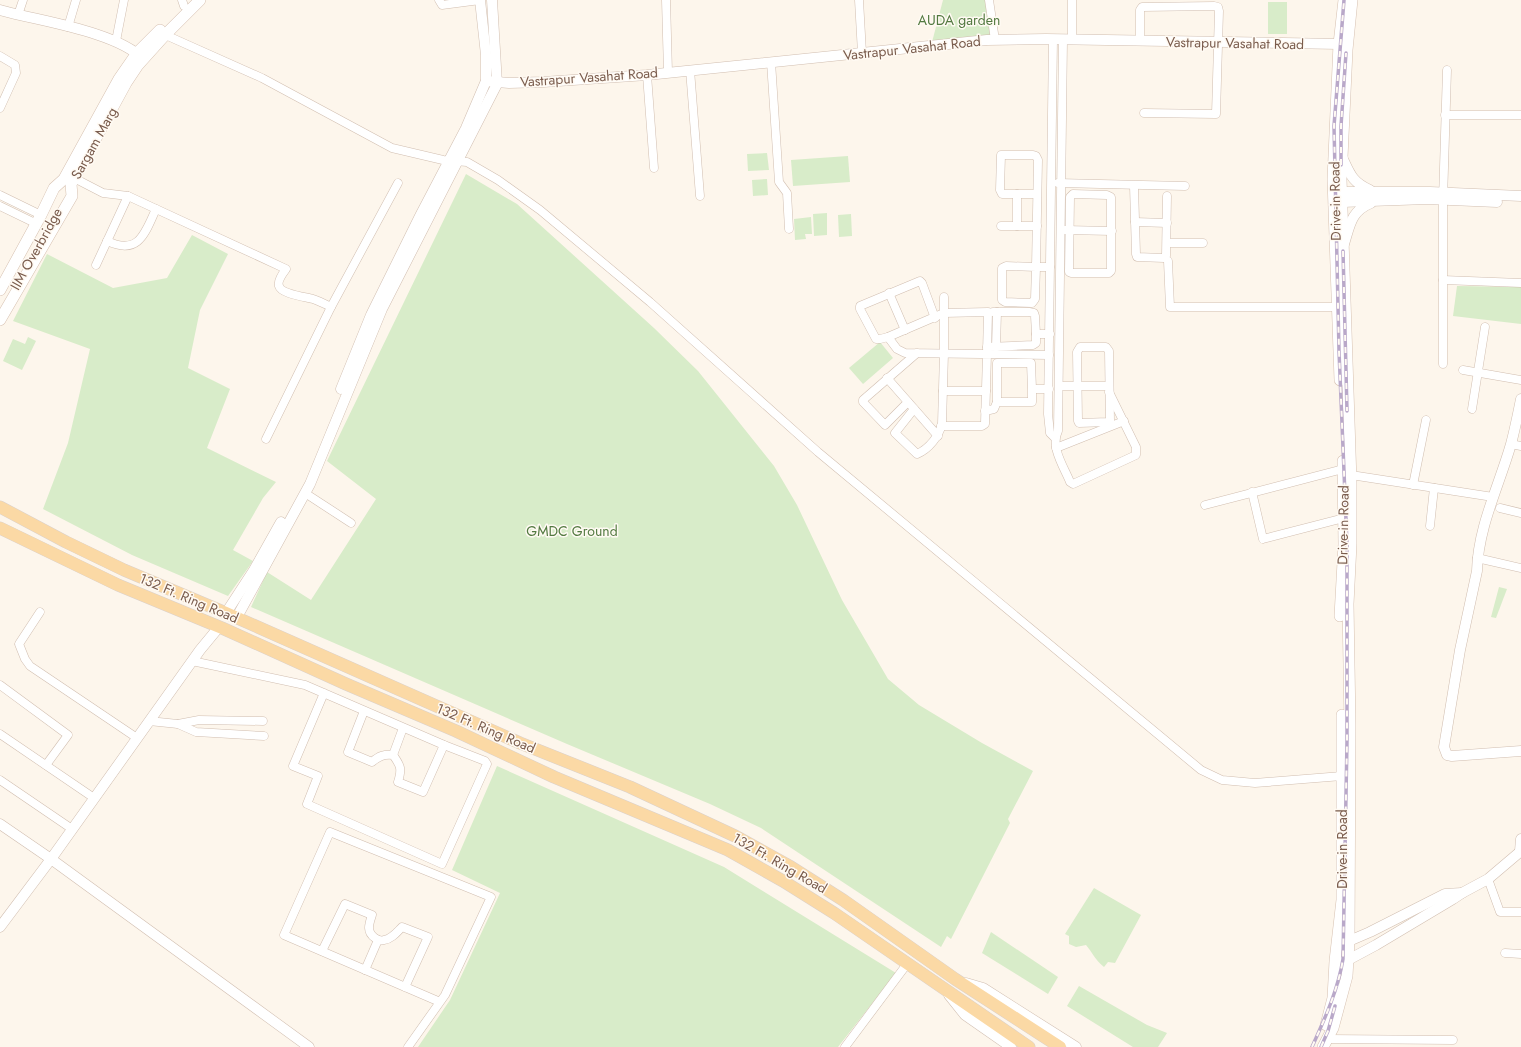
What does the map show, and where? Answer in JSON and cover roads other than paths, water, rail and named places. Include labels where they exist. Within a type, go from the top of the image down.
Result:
[{"type":"main road","name":"Sargam Marg","points":[[0,290],[45,217],[54,188],[70,181],[140,56],[162,33],[200,0]]},
{"type":"main road","name":"Drive-in Road","points":[[1316,1047],[1325,1027],[1333,998],[1342,900],[1346,774],[1348,604],[1351,544],[1343,246],[1334,140],[1339,44],[1344,0]]},
{"type":"main road","name":"Drive-in Road","points":[[1325,1043],[1333,1028],[1348,976],[1349,941],[1346,774],[1340,603],[1348,470],[1338,307],[1338,197],[1352,0]]},
{"type":"main road","name":"Sargam Marg","points":[[162,33],[185,2]]},
{"type":"main road","name":"Sargam Marg","points":[[0,320],[72,196],[70,181]]},
{"type":"main road","name":"IIM Overbridge","points":[[0,300],[45,217]]},
{"type":"main road","name":"IIM Overbridge","points":[[0,314],[45,217]]},
{"type":"main road","name":"132 Ft. Ring Road","points":[[0,507],[66,542],[124,570],[231,615],[520,744],[630,787],[735,836],[791,867],[843,900],[954,979],[1060,1047]]},
{"type":"main road","name":"132 Ft. Ring Road","points":[[0,528],[118,585],[219,627],[456,731],[554,777],[728,850],[834,913],[1029,1047]]},
{"type":"street","points":[[18,15],[23,0]]},
{"type":"street","points":[[68,27],[76,0]]},
{"type":"street","points":[[116,42],[124,0]]},
{"type":"street","points":[[439,0],[442,6],[480,0],[486,56],[492,82]]},
{"type":"street","points":[[231,615],[315,474],[382,309],[453,161],[466,128],[492,82],[492,0]]},
{"type":"street","points":[[666,0],[668,72]]},
{"type":"street","points":[[859,0],[862,52]]},
{"type":"street","points":[[989,0],[995,40]]},
{"type":"street","points":[[1072,0],[1068,40],[1062,183],[1065,230],[1069,272],[1110,272],[1112,199],[1110,195],[1073,194],[1070,197],[1065,230],[1060,266],[1058,431],[1055,438],[1056,448],[1070,482],[1074,484],[1136,455],[1136,447],[1109,389]]},
{"type":"street","points":[[1140,41],[1140,10],[1142,7],[1218,7],[1219,43],[1216,114],[1144,113]]},
{"type":"street","points":[[0,10],[68,27],[116,42],[140,56]]},
{"type":"street","points":[[162,33],[262,78],[392,148],[453,161],[467,162],[483,170],[540,210],[650,302],[818,452],[1201,770],[1222,780],[1255,783],[1346,774]]},
{"type":"street","points":[[1053,39],[1048,414],[1050,433],[1055,438]]},
{"type":"street","name":"Vastrapur Vasahat Road","points":[[492,82],[543,82],[647,75],[862,52],[995,40],[1053,39],[1339,44]]},
{"type":"street","points":[[0,56],[15,65],[16,73],[0,108]]},
{"type":"street","points":[[771,62],[778,182],[787,193],[789,229]]},
{"type":"street","points":[[690,70],[700,196]]},
{"type":"street","points":[[1443,364],[1443,196],[1447,70]]},
{"type":"street","points":[[647,75],[654,168]]},
{"type":"street","points":[[1445,115],[1521,115]]},
{"type":"street","points":[[1037,194],[1003,194],[1000,192],[1000,157],[1003,154],[1036,156],[1038,160],[1036,266],[1034,301],[1029,304],[1004,302],[1002,298],[1002,268],[1006,266],[1036,266],[1050,267]]},
{"type":"street","points":[[1342,157],[1351,177],[1359,185],[1375,196]]},
{"type":"street","points":[[231,615],[254,570],[307,476],[371,315],[400,254],[453,161]]},
{"type":"street","points":[[70,181],[103,193],[128,196],[286,269],[279,282],[279,286],[282,290],[314,299],[331,307]]},
{"type":"street","points":[[266,439],[331,307],[398,183]]},
{"type":"street","points":[[1051,183],[1185,186]]},
{"type":"street","points":[[1134,186],[1137,257],[1165,258],[1167,242],[1167,196]]},
{"type":"street","points":[[1017,194],[1017,226]]},
{"type":"street","points":[[0,195],[45,217]]},
{"type":"street","points":[[96,265],[128,196]]},
{"type":"street","points":[[1343,246],[1352,218],[1361,207],[1375,196]]},
{"type":"street","points":[[1443,196],[1521,203]]},
{"type":"street","points":[[1338,197],[1521,196]]},
{"type":"street","points":[[0,206],[45,217]]},
{"type":"street","points":[[107,241],[124,246],[136,244],[144,236],[156,209]]},
{"type":"street","points":[[1135,222],[1167,223]]},
{"type":"street","points":[[1001,226],[1036,226]]},
{"type":"street","points":[[1065,230],[1112,231]]},
{"type":"street","points":[[1167,242],[1203,243]]},
{"type":"street","points":[[1168,261],[1170,307],[1338,307]]},
{"type":"street","points":[[1060,266],[1069,266]]},
{"type":"street","points":[[1443,280],[1521,283]]},
{"type":"street","points":[[935,318],[920,281],[859,307],[876,339],[888,337],[935,318],[944,313],[1032,312],[1035,316],[1036,343],[1034,346],[996,347],[987,350]]},
{"type":"street","points":[[889,293],[905,330]]},
{"type":"street","points":[[914,409],[895,432],[895,434],[917,454],[938,436],[941,426],[944,354],[944,297]]},
{"type":"street","points":[[941,426],[982,426],[985,423],[988,312]]},
{"type":"street","points":[[996,347],[997,312]]},
{"type":"street","points":[[1472,409],[1485,327]]},
{"type":"street","points":[[1036,334],[1050,334]]},
{"type":"street","points":[[888,337],[899,351],[905,353],[944,354],[987,350],[1049,355]]},
{"type":"street","points":[[1106,347],[1109,353],[1110,421],[1079,423],[1078,386],[1078,348],[1106,347]]},
{"type":"street","points":[[908,402],[885,425],[863,402],[864,398],[917,353]]},
{"type":"street","points":[[985,411],[994,409],[997,402],[998,362],[1031,363],[1032,402],[997,402]]},
{"type":"street","points":[[1463,370],[1521,380]]},
{"type":"street","points":[[887,378],[938,436]]},
{"type":"street","points":[[1059,386],[1109,389]]},
{"type":"street","points":[[1032,389],[1049,390]]},
{"type":"street","points":[[943,391],[986,391]]},
{"type":"street","points":[[1521,399],[1516,445],[1493,497],[1477,558],[1477,571],[1460,650],[1444,747],[1447,754],[1452,756],[1521,751]]},
{"type":"street","points":[[1413,485],[1426,420]]},
{"type":"street","points":[[1056,448],[1124,421]]},
{"type":"street","points":[[1205,505],[1252,492],[1348,470],[1413,485],[1493,497]]},
{"type":"street","points":[[1430,526],[1434,488]]},
{"type":"street","points":[[1252,492],[1263,539],[1344,518]]},
{"type":"street","points":[[305,493],[351,523]]},
{"type":"street","points":[[1500,508],[1521,513]]},
{"type":"street","points":[[1477,558],[1521,568]]},
{"type":"street","points":[[40,612],[19,644],[25,659],[30,666],[137,738]]},
{"type":"street","points":[[0,927],[51,859],[192,661],[219,627]]},
{"type":"street","points":[[192,661],[305,685],[324,693],[403,728],[486,761],[487,764],[442,864],[307,804],[318,776],[293,766],[324,693]]},
{"type":"street","points":[[0,685],[68,735],[46,765]]},
{"type":"street","points":[[364,711],[348,752],[372,762],[378,756],[386,754],[393,755],[400,765],[398,782],[423,792],[444,745]]},
{"type":"street","points":[[149,721],[178,724],[199,720],[264,721]]},
{"type":"street","points":[[178,724],[196,732],[264,736]]},
{"type":"street","points":[[393,755],[403,728]]},
{"type":"street","points":[[0,734],[94,798]]},
{"type":"street","points":[[0,780],[72,829]]},
{"type":"street","points":[[0,824],[51,859],[309,1047]]},
{"type":"street","points":[[408,1047],[445,995],[491,897],[330,832],[284,935],[440,1002]]},
{"type":"street","points":[[1335,964],[1348,960],[1453,899],[1462,892],[1488,879],[1521,851],[1521,840]]},
{"type":"street","points":[[1488,879],[1500,912],[1521,912]]},
{"type":"street","points":[[1337,944],[1349,941],[1445,894],[1462,892]]},
{"type":"street","points":[[322,951],[345,904],[372,915],[368,926],[371,935],[378,940],[384,941],[394,935],[402,926],[428,937],[405,987]]},
{"type":"street","points":[[365,970],[378,940]]},
{"type":"street","points":[[1505,953],[1521,954]]},
{"type":"street","points":[[845,1047],[907,964]]},
{"type":"street","points":[[954,979],[983,988],[1076,1047]]},
{"type":"street","points":[[945,990],[965,1015],[1011,1047]]},
{"type":"street","points":[[1325,1043],[1419,1044],[1453,1040]]},
{"type":"railway","points":[[1312,1047],[1334,993],[1343,959],[1347,741],[1347,544],[1339,351],[1334,126],[1344,0]]},
{"type":"railway","points":[[1341,165],[1341,126],[1346,53]]},
{"type":"railway","points":[[1343,251],[1347,411]]},
{"type":"railway","points":[[1321,1047],[1328,1031],[1335,1006]]},
{"type":"park label","name":"AUDA garden","points":[[959,20]]},
{"type":"park label","name":"GMDC Ground","points":[[572,531]]}]
